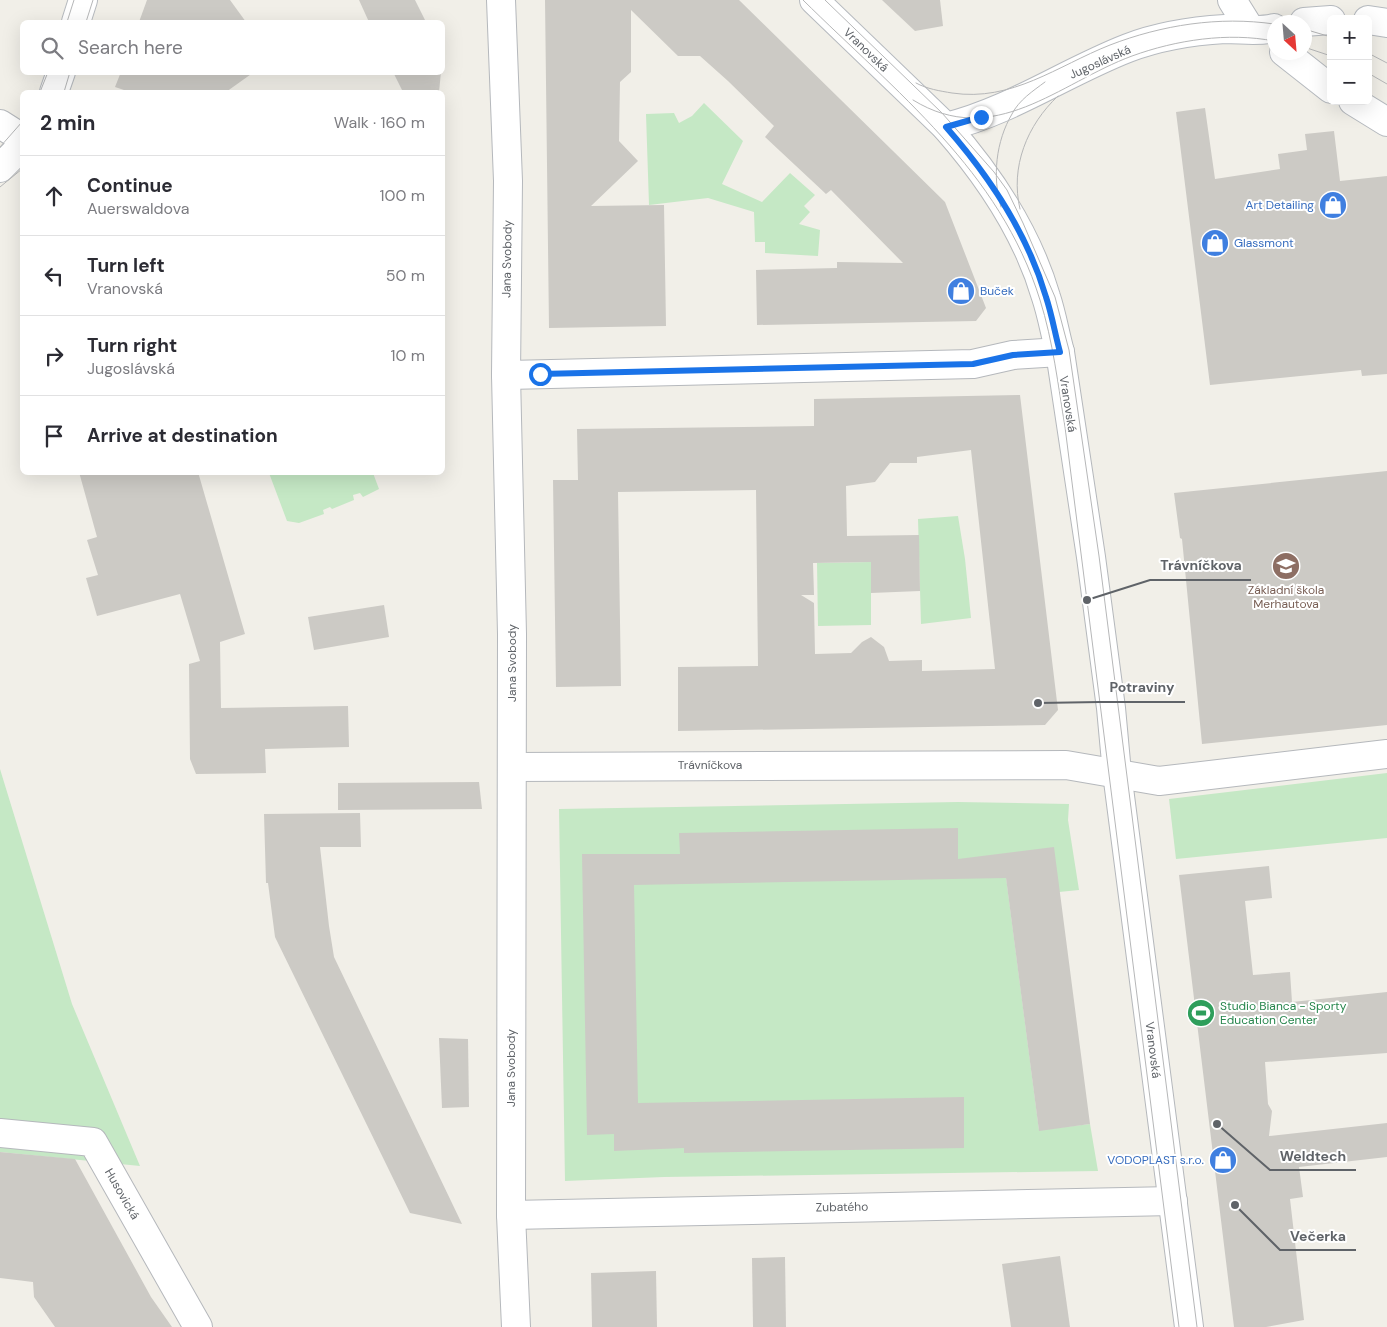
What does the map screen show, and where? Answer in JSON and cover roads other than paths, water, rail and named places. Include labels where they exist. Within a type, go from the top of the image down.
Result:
[{"type":"street","points":[[77,20],[83,0]]},
{"type":"street","name":"Jana Svobody","points":[[500,0],[508,180],[506,375],[512,767],[511,1215],[516,1327]]},
{"type":"street","name":"Vranovská","points":[[814,0],[946,127],[989,179],[1018,228],[1047,298],[1060,352],[1091,556],[1189,1327]]},
{"type":"street","points":[[1232,0],[1265,33]]},
{"type":"street","points":[[1312,21],[1327,20]]},
{"type":"street","points":[[1372,21],[1387,23]]},
{"type":"street","name":"Jugoslávská","points":[[946,127],[981,117],[1015,103],[1128,48],[1185,33],[1265,33]]},
{"type":"street","points":[[1294,60],[1327,86]]},
{"type":"street","points":[[55,90],[60,75]]},
{"type":"street","points":[[1359,105],[1387,122]]},
{"type":"street","points":[[0,124],[20,137]]},
{"type":"street","points":[[0,168],[20,148]]},
{"type":"street","points":[[506,375],[973,364],[1013,355],[1060,352]]},
{"type":"street","points":[[1117,772],[1158,781],[1387,754]]},
{"type":"street","name":"Trávníčkova","points":[[512,767],[1066,765],[1117,772]]},
{"type":"street","name":"Husovická","points":[[0,1133],[93,1142],[198,1327]]},
{"type":"street","name":"Zubatého","points":[[511,1215],[1172,1201]]},
{"type":"tram line","points":[[68,20],[74,0]]},
{"type":"tram line","points":[[87,20],[93,0]]},
{"type":"tram line","points":[[803,0],[908,101],[972,173],[999,212],[1022,254],[1045,316],[1055,363],[1065,427],[1179,1327]]},
{"type":"tram line","points":[[825,0],[942,113],[994,172],[1007,190],[1055,297],[1069,350],[1099,556],[1197,1327]]},
{"type":"tram line","points":[[916,83],[952,93],[974,94],[995,92],[1034,80],[1090,53],[1150,32],[1170,27],[1212,22],[1267,23]]},
{"type":"tram line","points":[[1312,31],[1327,36]]},
{"type":"tram line","points":[[913,100],[943,114],[971,118],[999,115],[1026,107],[1105,68],[1149,50],[1202,39],[1239,37],[1267,40]]},
{"type":"tram line","points":[[1312,50],[1327,55]]},
{"type":"tram line","points":[[1372,55],[1387,63]]},
{"type":"tram line","points":[[41,90],[47,75]]},
{"type":"tram line","points":[[65,90],[69,75]]},
{"type":"tram line","points":[[1372,75],[1387,84]]},
{"type":"tram line","points":[[1001,207],[996,172],[1002,136],[1018,104],[1045,82]]},
{"type":"tram line","points":[[1020,209],[1017,193],[1019,162],[1030,133],[1047,107],[1058,96]]},
{"type":"tram line","points":[[0,147],[20,124]]},
{"type":"tram line","points":[[0,187],[20,171]]},
{"type":"place","name":"Art Detailing","points":[[1333,205]]},
{"type":"place","name":"Glassmont","points":[[1215,243]]},
{"type":"place","name":"Buček","points":[[961,291]]},
{"type":"place","name":"Základní škola Merhautova","points":[[1286,566]]},
{"type":"place","name":"Trávníčkova","points":[[1087,600]]},
{"type":"place","name":"Potraviny","points":[[1038,703]]},
{"type":"place","name":"Studio Bianca - Sporty Education Center","points":[[1201,1013]]},
{"type":"place","name":"Weldtech","points":[[1217,1124]]},
{"type":"place","name":"VODOPLAST s.r.o.","points":[[1223,1160]]},
{"type":"place","name":"Večerka","points":[[1235,1205]]}]
